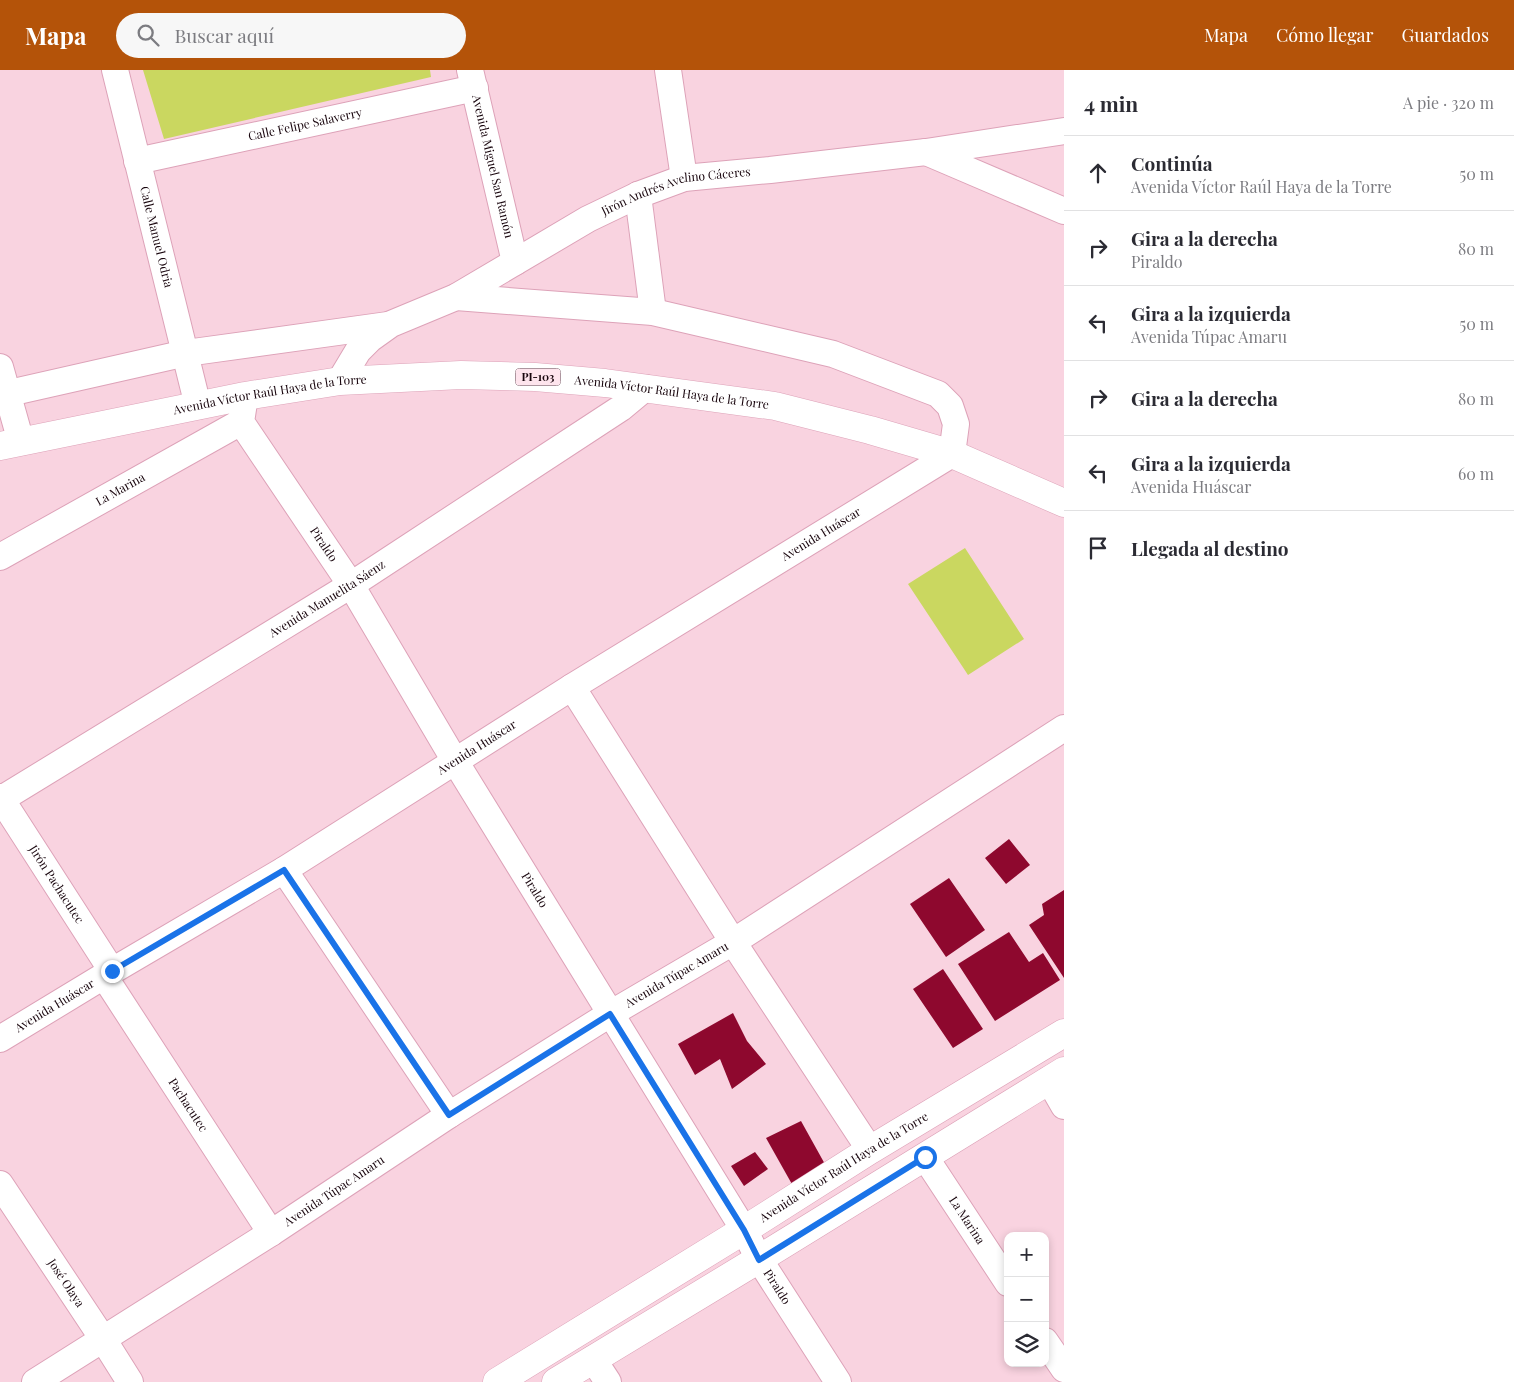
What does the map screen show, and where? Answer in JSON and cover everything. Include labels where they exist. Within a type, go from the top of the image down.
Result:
[{"type":"main road","name":"Avenida Víctor Raúl Haya de la Torre","points":[[10,444],[198,406],[243,409],[340,381],[461,375],[535,377],[646,388],[775,406],[870,430],[952,454],[1064,503]]},
{"type":"main road","name":"Avenida Víctor Raúl Haya de la Torre","points":[[497,1382],[870,1150],[1064,1033]]},
{"type":"main road","points":[[556,1382],[759,1260],[1057,1075]]},
{"type":"street","name":"Calle Manuel Odria","points":[[114,70],[198,406]]},
{"type":"street","points":[[668,70],[684,178]]},
{"type":"street","name":"Calle Felipe Salaverry","points":[[137,161],[472,79]]},
{"type":"street","name":"Avenida Miguel San Ramón","points":[[472,79],[515,262]]},
{"type":"street","name":"Jirón Andrés Avelino Cáceres","points":[[340,381],[358,351],[370,339],[391,324],[456,297],[588,218],[638,195],[684,178],[926,152],[1064,131]]},
{"type":"street","points":[[926,152],[1064,211]]},
{"type":"street","points":[[638,195],[653,312]]},
{"type":"street","points":[[456,297],[653,312],[833,354],[938,394],[950,406],[956,424],[952,454]]},
{"type":"street","points":[[4,394],[186,353],[391,324]]},
{"type":"street","points":[[0,367],[10,444]]},
{"type":"street","name":"Avenida Manuelita Sáenz","points":[[0,799],[351,584],[622,408],[646,388]]},
{"type":"street","name":"La Marina","points":[[0,557],[243,409]]},
{"type":"street","name":"Piraldo","points":[[243,409],[351,584],[454,761],[744,1230],[759,1260],[838,1382]]},
{"type":"street","name":"Avenida Huáscar","points":[[0,1039],[284,870],[572,686],[952,454]]},
{"type":"street","points":[[572,686],[733,942],[870,1150]]},
{"type":"street","name":"Avenida Túpac Amaru","points":[[35,1382],[271,1233],[449,1115],[610,1014],[733,942],[1064,728]]},
{"type":"street","name":"Jirón Pachacutec","points":[[0,799],[108,973]]},
{"type":"street","points":[[284,870],[449,1115]]},
{"type":"street","name":"Pachacutec","points":[[108,973],[271,1233]]},
{"type":"street","points":[[1057,1075],[1064,1106]]},
{"type":"street","name":"La Marina","points":[[925,1157],[1004,1277]]},
{"type":"street","name":"José Olaya","points":[[0,1184],[130,1382]]},
{"type":"street","points":[[1049,1347],[1064,1369]]},
{"type":"street","points":[[593,1359],[608,1382]]},
{"type":"green space","points":[[143,70],[430,70],[431,77],[164,139]]},
{"type":"green space","points":[[965,548],[1024,639],[968,675],[908,584]]},
{"type":"building","points":[[1009,839],[1030,865],[1006,884],[985,858]]},
{"type":"building","points":[[949,878],[985,930],[946,957],[910,904]]},
{"type":"building","points":[[1064,890],[1064,978],[1029,925],[1044,915],[1042,904]]},
{"type":"building","points":[[1009,932],[1029,962],[1043,953],[1060,980],[995,1021],[958,964]]},
{"type":"building","points":[[943,969],[983,1029],[953,1048],[913,989]]},
{"type":"building","points":[[733,1013],[747,1041],[766,1064],[732,1089],[720,1059],[695,1075],[678,1044]]},
{"type":"building","points":[[801,1121],[826,1166],[793,1186],[766,1138]]},
{"type":"building","points":[[755,1152],[768,1169],[744,1186],[731,1166]]},
{"type":"route","points":[[112,971],[284,870],[449,1115],[610,1014],[744,1230],[759,1260],[925,1157]]}]
